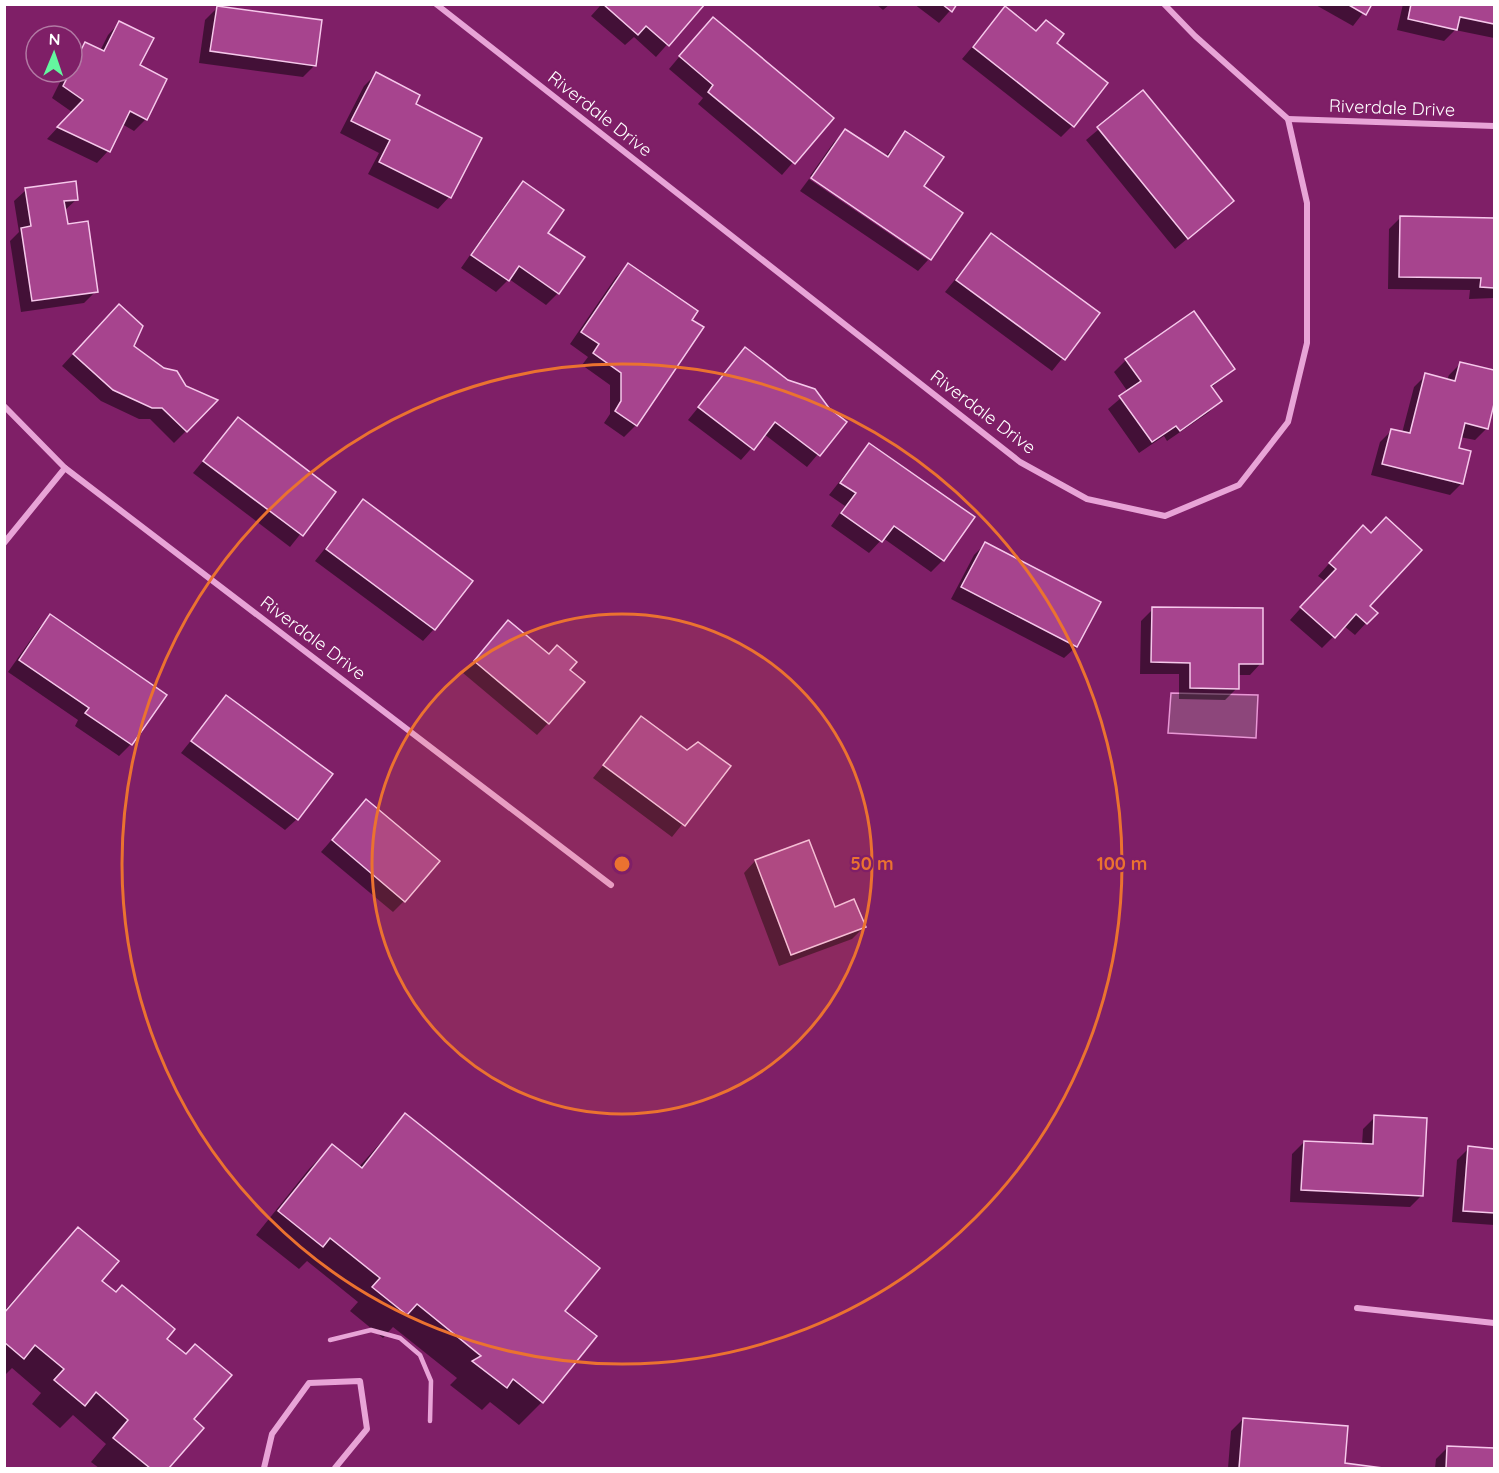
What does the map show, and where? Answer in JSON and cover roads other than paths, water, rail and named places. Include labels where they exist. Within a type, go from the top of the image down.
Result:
[{"type":"street","name":"Riverdale Drive","points":[[436,4],[1020,462],[1087,499],[1165,516],[1239,485],[1288,422],[1307,344],[1306,203],[1288,119],[1494,126]]},
{"type":"street","points":[[1164,4],[1195,36],[1288,119]]},
{"type":"street","name":"Riverdale Drive","points":[[4,406],[65,468],[611,885]]},
{"type":"street","points":[[4,543],[65,468]]},
{"type":"street","points":[[1357,1308],[1494,1323]]},
{"type":"street","points":[[264,1468],[272,1434],[309,1383],[360,1381],[367,1429],[335,1468]]},
{"type":"lane","points":[[330,1340],[371,1330],[400,1338],[420,1355],[431,1380],[430,1421]]}]
